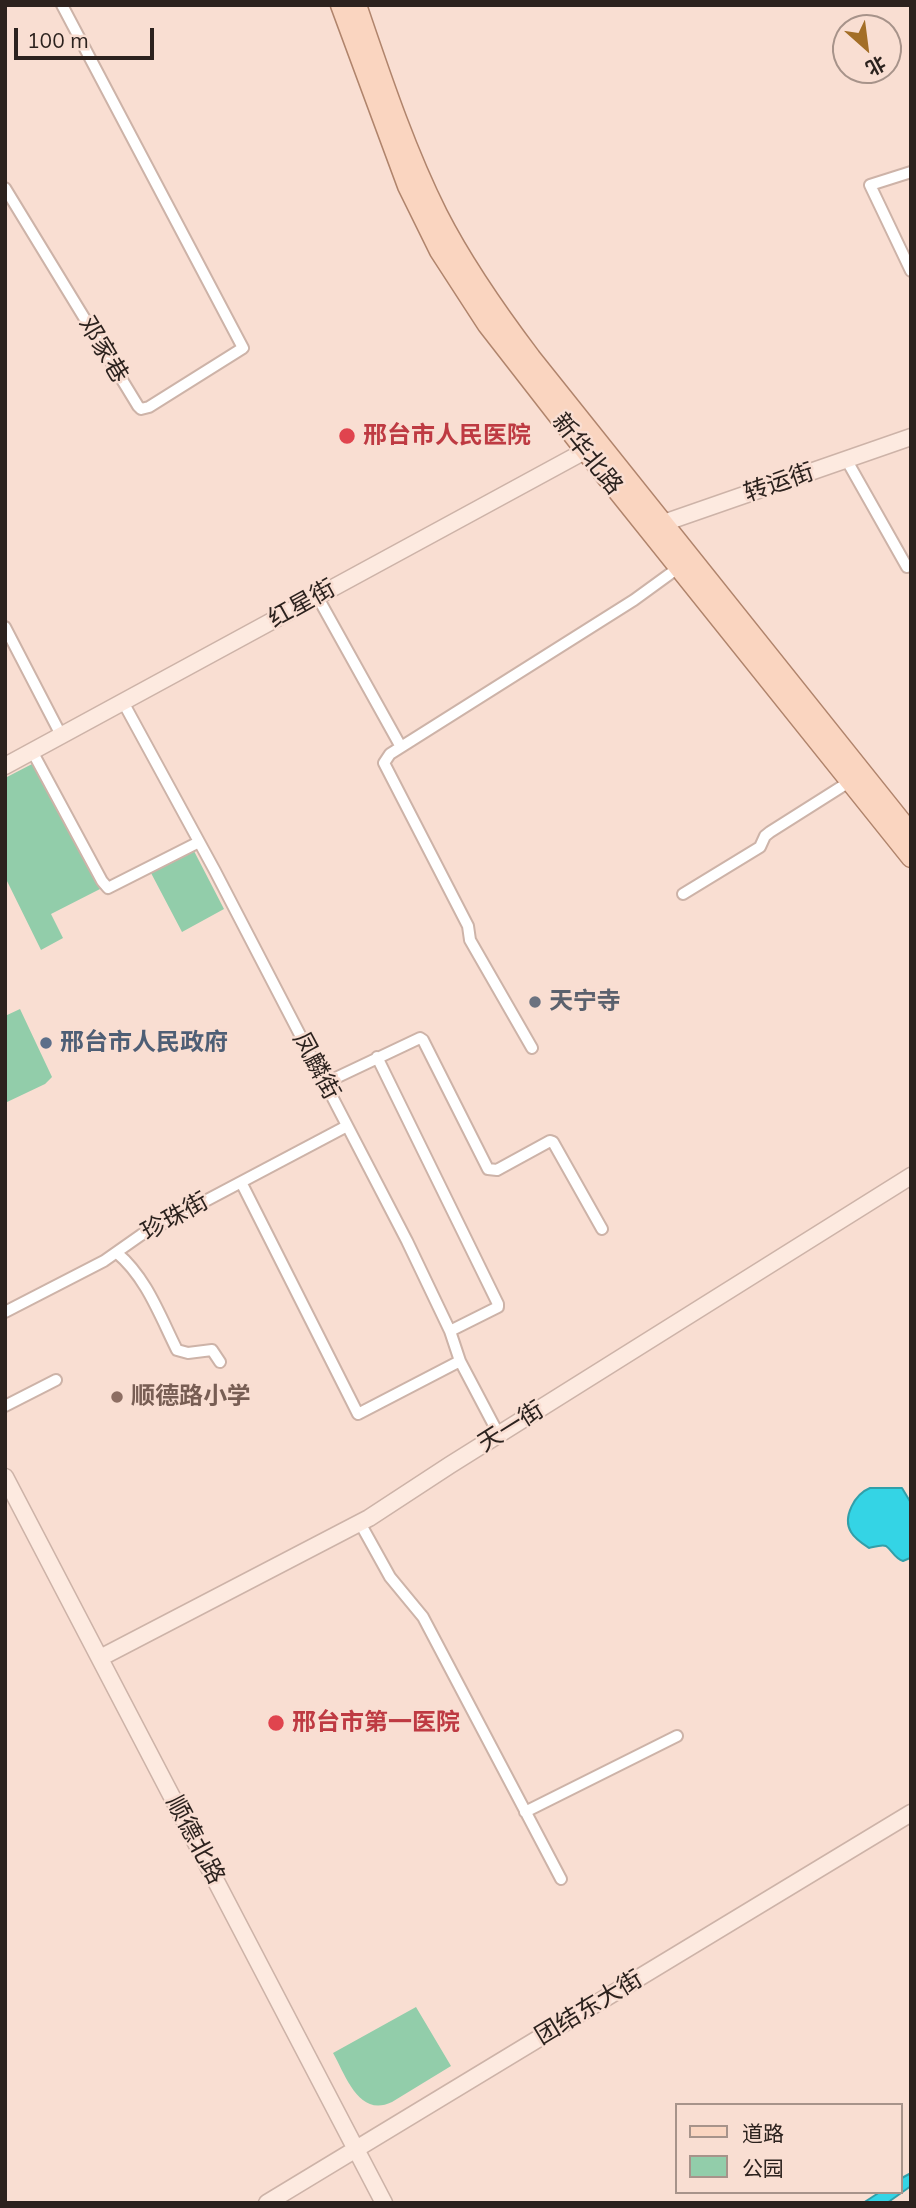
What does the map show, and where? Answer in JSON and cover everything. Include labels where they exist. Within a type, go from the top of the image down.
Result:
[{"type":"main road","name":"新华北路","points":[[340,5],[397,162],[435,244],[500,343],[592,447],[911,833]]},
{"type":"main road","name":"新华北路","points":[[357,5],[412,156],[450,236],[513,334],[592,447]]},
{"type":"main road","name":"新华北路","points":[[659,531],[678,568],[911,858]]},
{"type":"street","name":"邓家巷","points":[[5,188],[141,409],[149,407],[243,348],[62,5]]},
{"type":"street","points":[[911,172],[870,186],[911,271]]},
{"type":"street","name":"转运街","points":[[659,531],[849,464],[911,437]]},
{"type":"street","name":"红星街","points":[[5,766],[592,447]]},
{"type":"street","name":"转运街","points":[[849,464],[911,448]]},
{"type":"street","points":[[849,464],[907,567]]},
{"type":"street","points":[[532,1048],[470,940],[468,926],[384,766],[386,758],[634,600],[678,568]]},
{"type":"street","points":[[317,596],[401,747]]},
{"type":"street","points":[[5,627],[61,735]]},
{"type":"street","name":"凤麟街","points":[[123,702],[408,1241],[450,1331],[460,1361],[499,1435]]},
{"type":"street","points":[[32,751],[108,888],[199,842]]},
{"type":"street","points":[[684,894],[760,847],[770,832],[849,782]]},
{"type":"street","points":[[325,1083],[416,1038],[424,1040],[488,1169],[497,1170],[550,1141],[553,1142],[602,1229]]},
{"type":"street","points":[[377,1057],[498,1304],[498,1307],[450,1331]]},
{"type":"street","name":"珍珠街","points":[[5,1312],[347,1126]]},
{"type":"street","name":"天一街","points":[[100,1658],[386,1508],[911,1176]]},
{"type":"street","points":[[241,1182],[358,1414],[460,1361]]},
{"type":"street","points":[[117,1253],[138,1275],[177,1350],[188,1353],[212,1350],[220,1363]]},
{"type":"street","points":[[5,1406],[56,1380]]},
{"type":"street","name":"顺德北路","points":[[5,1477],[384,2203]]},
{"type":"street","points":[[360,1523],[390,1577],[424,1617],[561,1879]]},
{"type":"street","points":[[525,1812],[677,1736]]},
{"type":"street","name":"团结东大街","points":[[288,2203],[359,2154],[911,1813]]},
{"type":"street","name":"团结东大街","points":[[267,2203],[359,2154],[911,1826]]},
{"type":"green space","points":[[34,763],[102,888],[51,914],[63,938],[41,950],[5,877],[5,778]]},
{"type":"green space","points":[[194,851],[224,909],[182,932],[151,873]]},
{"type":"green space","points":[[20,1009],[52,1077],[45,1084],[5,1103],[5,1016]]},
{"type":"green space","points":[[416,2007],[451,2066],[392,2102],[381,2105],[362,2100],[349,2083],[333,2053]]},
{"type":"water","points":[[870,1488],[902,1488],[911,1503],[910,1558],[900,1560],[884,1545],[869,1548],[851,1532],[849,1513],[859,1495]]},
{"type":"water","points":[[911,2173],[911,2186],[902,2192],[902,2178]]},
{"type":"water","points":[[877,2194],[900,2194],[887,2203],[863,2203]]},
{"type":"place","name":"邢台市人民医院","points":[[347,436]]},
{"type":"place","name":"天宁寺","points":[[535,1002]]},
{"type":"place","name":"邢台市人民政府","points":[[46,1043]]},
{"type":"place","name":"顺德路小学","points":[[117,1397]]},
{"type":"place","name":"邢台市第一医院","points":[[276,1723]]}]
